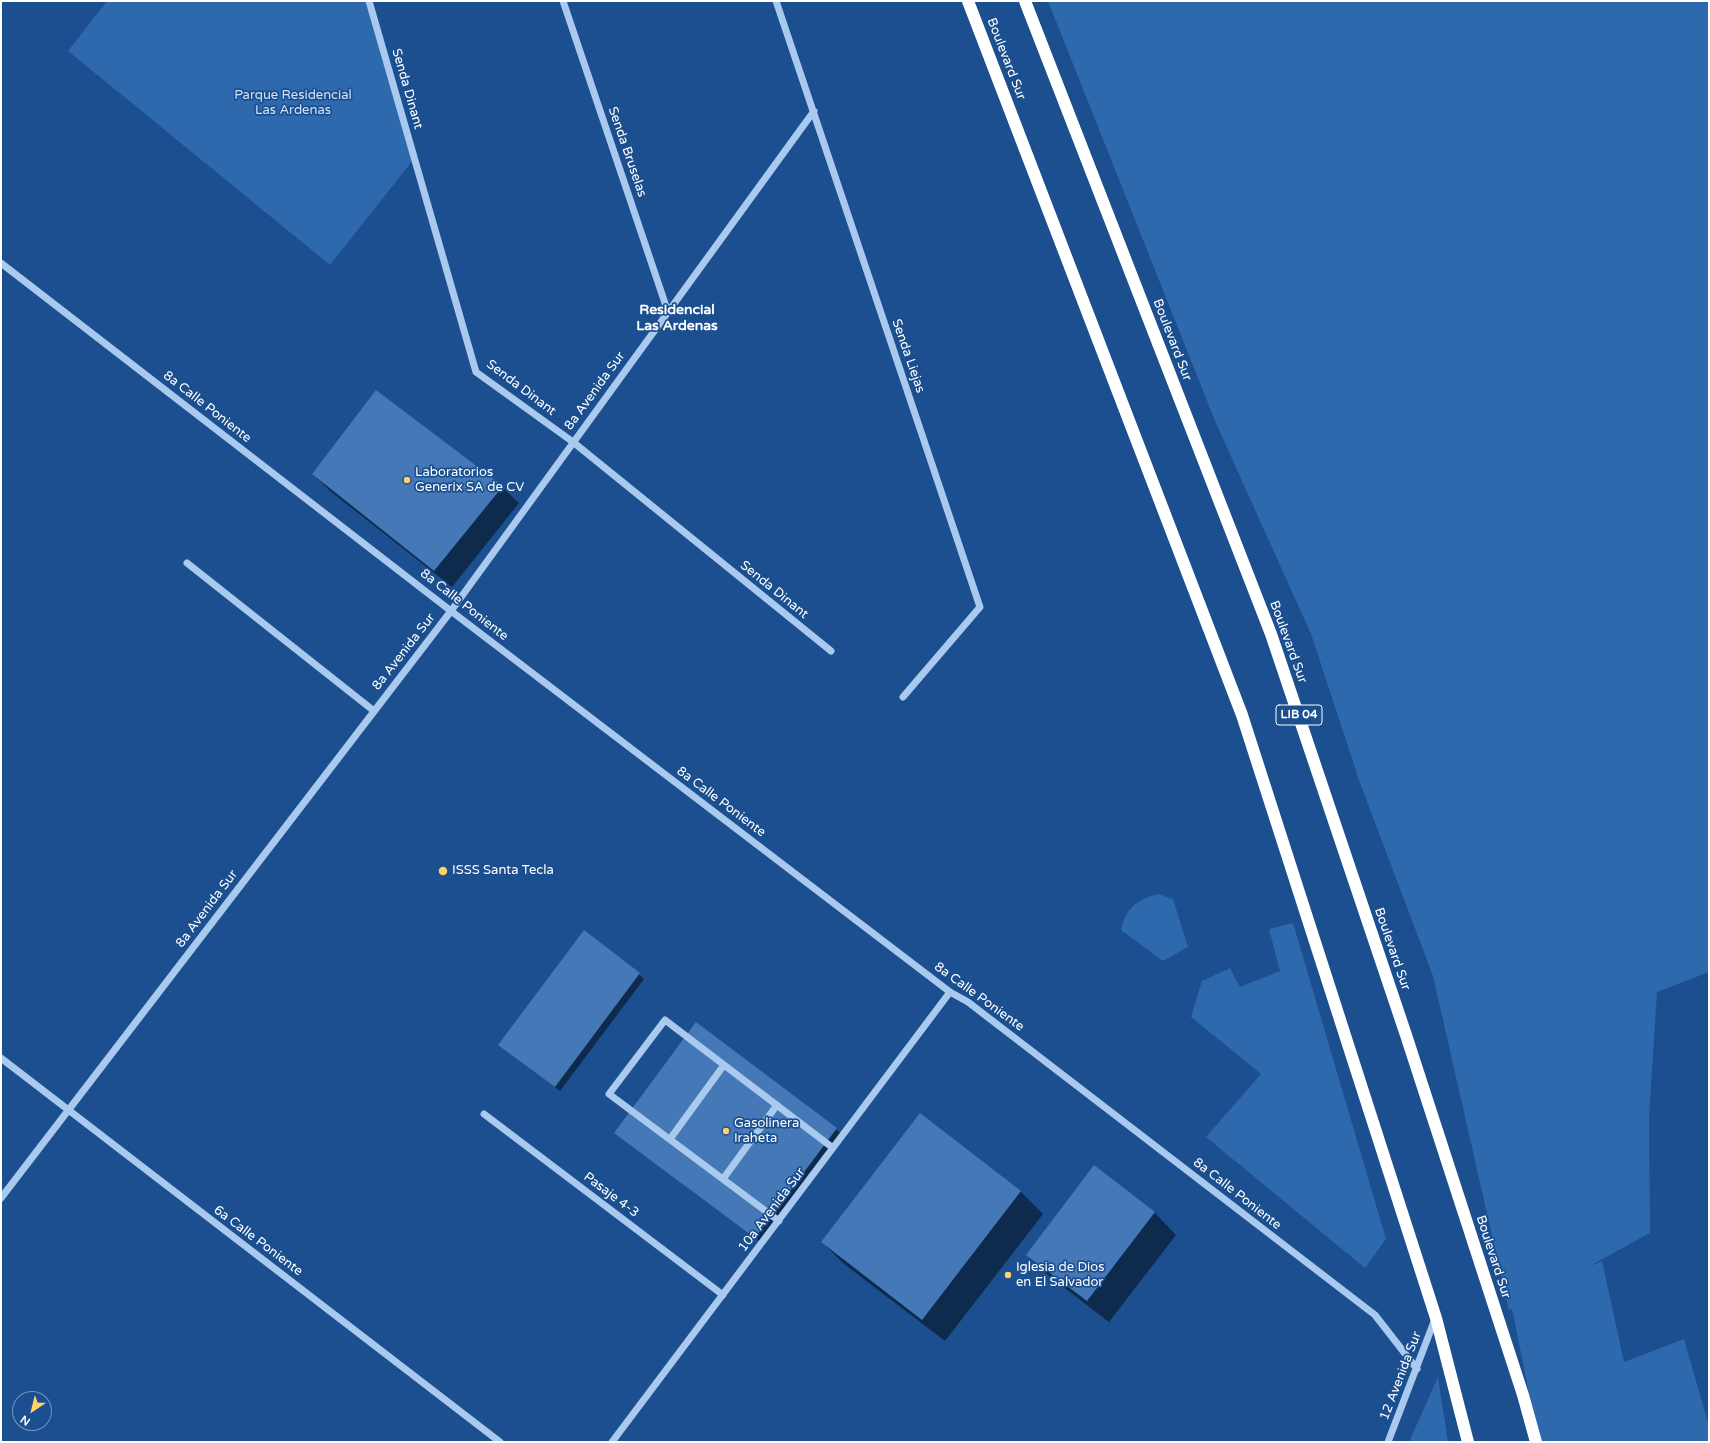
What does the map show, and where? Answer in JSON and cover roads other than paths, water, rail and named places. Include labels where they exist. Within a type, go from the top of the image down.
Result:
[{"type":"highway","name":"Boulevard Sur","points":[[968,1],[1242,715],[1436,1318],[1468,1442]]},
{"type":"highway","name":"Boulevard Sur","points":[[1025,1],[1271,634],[1406,1035],[1523,1395],[1536,1442]]},
{"type":"street","name":"Senda Dinant","points":[[369,1],[476,372],[573,442],[831,651]]},
{"type":"street","name":"Senda Bruselas","points":[[563,1],[668,312]]},
{"type":"street","name":"Senda Liejas","points":[[776,1],[980,607],[904,696]]},
{"type":"street","name":"8a Avenida Sur","points":[[1,1198],[451,611],[814,111]]},
{"type":"street","name":"8a Calle Poniente","points":[[1,263],[451,611],[950,992],[968,1002],[1375,1315],[1417,1369]]},
{"type":"street","points":[[187,563],[374,711]]},
{"type":"street","name":"10a Avenida Sur","points":[[612,1442],[950,992]]},
{"type":"street","points":[[779,1221],[609,1094],[665,1020],[833,1148]]},
{"type":"street","name":"6a Calle Poniente","points":[[1,1058],[500,1442]]},
{"type":"street","points":[[670,1139],[724,1065]]},
{"type":"street","points":[[723,1179],[777,1105]]},
{"type":"street","name":"Pasaje 4-3","points":[[484,1114],[723,1295]]},
{"type":"street","name":"12 Avenida Sur","points":[[1388,1442],[1436,1318]]},
{"type":"place","name":"Laboratorios Generix SA de CV","points":[[407,480]]},
{"type":"place","name":"ISSS Santa Tecla","points":[[443,871]]},
{"type":"place","name":"Gasolinera Iraheta","points":[[726,1131]]},
{"type":"place","name":"Iglesia de Dios en El Salvador","points":[[1008,1275]]},
{"type":"district","name":"Residencial Las Ardenas","points":[[677,318]]},
{"type":"park label","name":"Parque Residencial Las Ardenas","points":[[293,104]]}]
